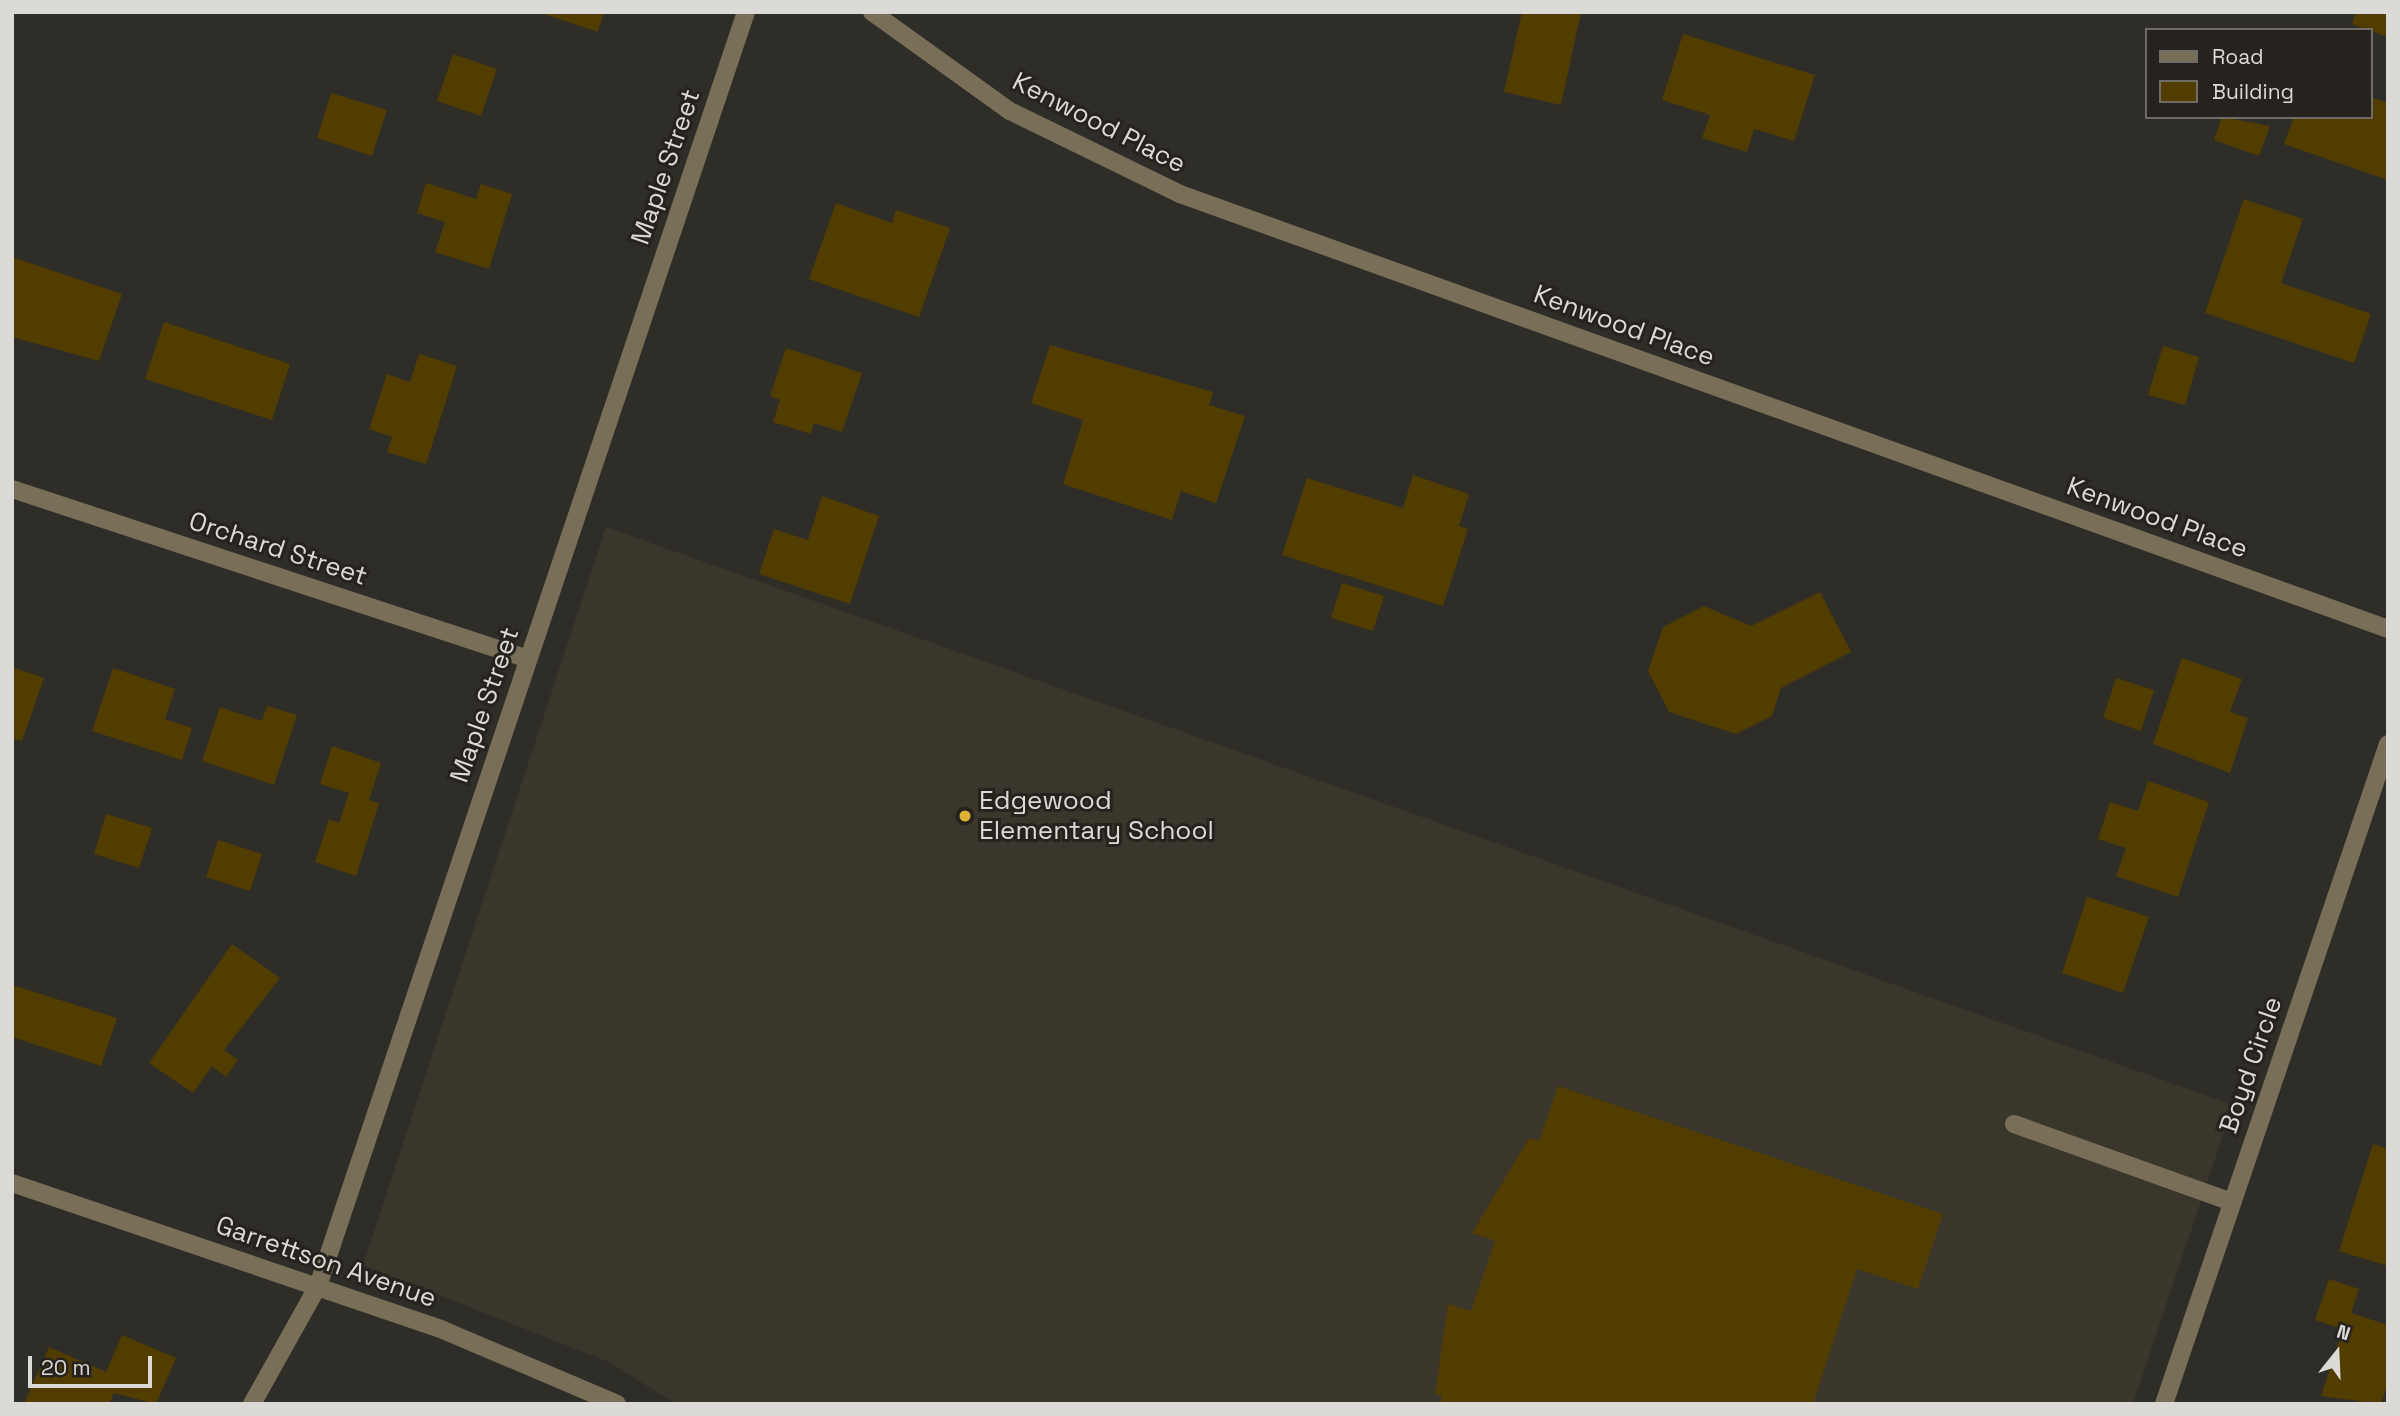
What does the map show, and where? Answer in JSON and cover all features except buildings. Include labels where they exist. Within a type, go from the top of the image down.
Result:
[{"type":"street","name":"Maple Street","points":[[252,1404],[318,1286],[746,12]]},
{"type":"street","name":"Kenwood Place","points":[[872,12],[1010,111],[1180,194],[2388,629]]},
{"type":"street","name":"Orchard Street","points":[[12,489],[528,659]]},
{"type":"street","name":"Boyd Circle","points":[[2164,1404],[2388,744]]},
{"type":"street","points":[[2014,1124],[2232,1202]]},
{"type":"street","name":"Garrettson Avenue","points":[[12,1183],[318,1286],[554,1372],[617,1404]]},
{"type":"shaded area","name":"Edgewood Elementary School","points":[[606,527],[2233,1105],[2133,1404],[676,1404],[609,1362],[363,1265]]},
{"type":"place","name":"Edgewood Elementary School","points":[[965,816]]}]
